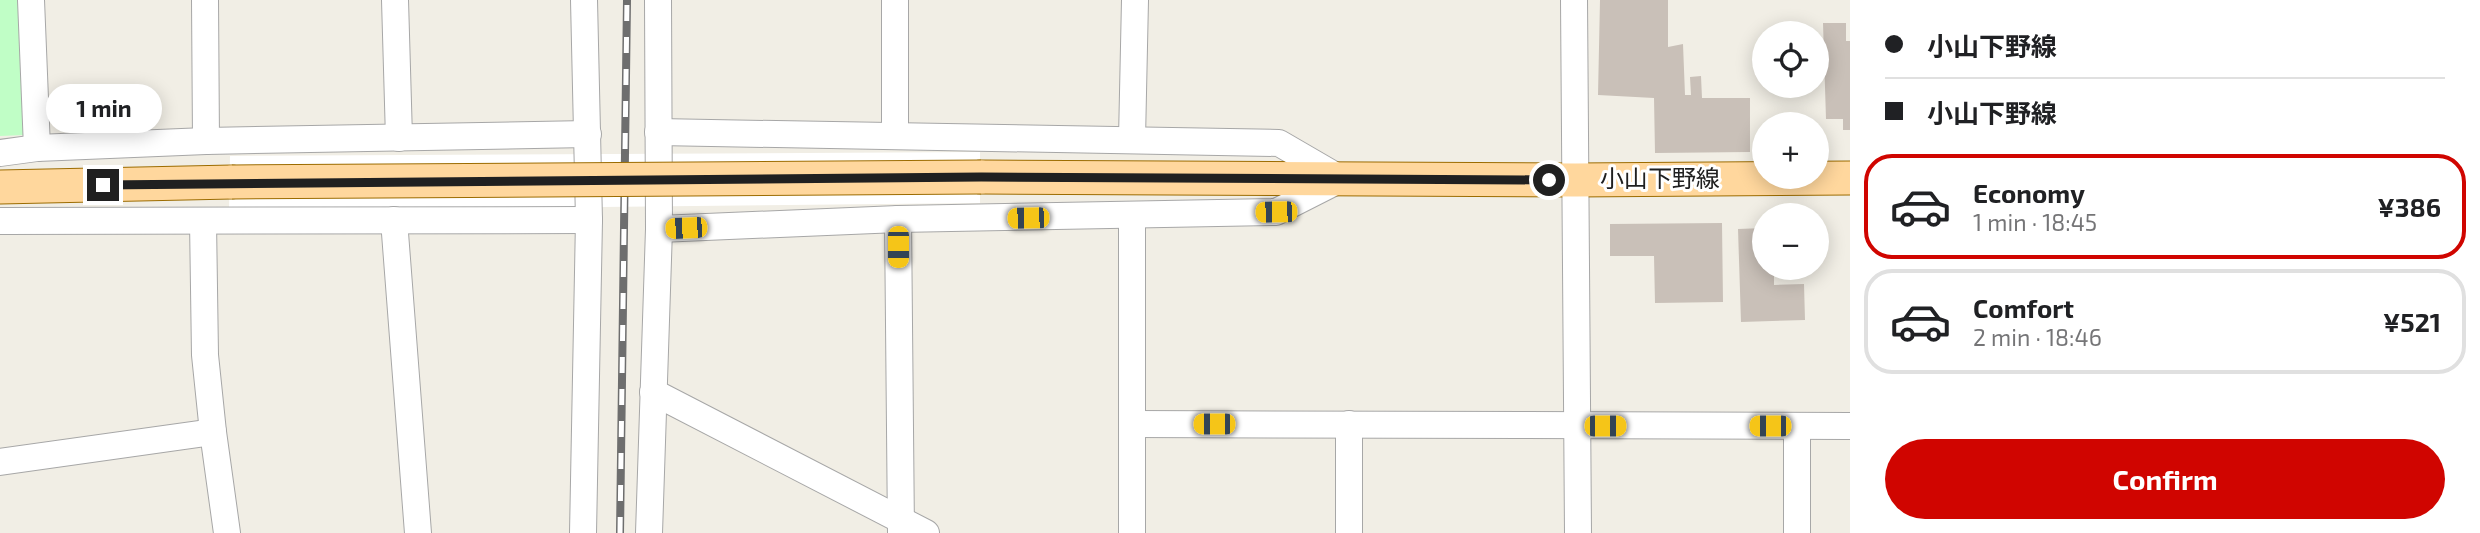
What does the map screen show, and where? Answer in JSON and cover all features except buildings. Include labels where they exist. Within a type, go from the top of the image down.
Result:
[{"type":"main road","name":"小山下野線","points":[[0,187],[232,182],[981,177],[1575,180],[1850,178]]},
{"type":"street","points":[[31,0],[37,148]]},
{"type":"street","points":[[205,0],[206,141]]},
{"type":"street","points":[[396,0],[399,138]]},
{"type":"street","points":[[583,533],[589,220],[584,0]]},
{"type":"street","points":[[649,533],[659,229],[658,0]]},
{"type":"street","points":[[895,0],[895,136]]},
{"type":"street","points":[[1132,139],[1135,0]]},
{"type":"street","points":[[1574,0],[1578,533]]},
{"type":"street","points":[[658,132],[1279,142],[1341,179]]},
{"type":"street","points":[[0,153],[37,148],[206,141],[588,134]]},
{"type":"street","points":[[659,229],[898,219],[1276,212],[1341,179]]},
{"type":"street","points":[[1132,216],[1132,533]]},
{"type":"street","points":[[898,219],[901,526]]},
{"type":"street","points":[[394,220],[418,533]]},
{"type":"street","points":[[0,221],[589,220]]},
{"type":"street","points":[[203,221],[205,355],[227,533]]},
{"type":"street","points":[[653,392],[901,526],[926,533]]},
{"type":"street","points":[[1133,424],[1850,426]]},
{"type":"street","points":[[1349,424],[1349,533]]},
{"type":"street","points":[[1797,426],[1797,533]]},
{"type":"street","points":[[0,462],[213,432]]},
{"type":"green space","points":[[0,0],[18,0],[24,135],[0,136]]},
{"type":"pier","points":[[980,152],[980,203],[229,211],[230,156]]},
{"type":"railway","points":[[620,533],[627,0]]},
{"type":"route","points":[[103,185],[981,177],[1549,180]]}]
